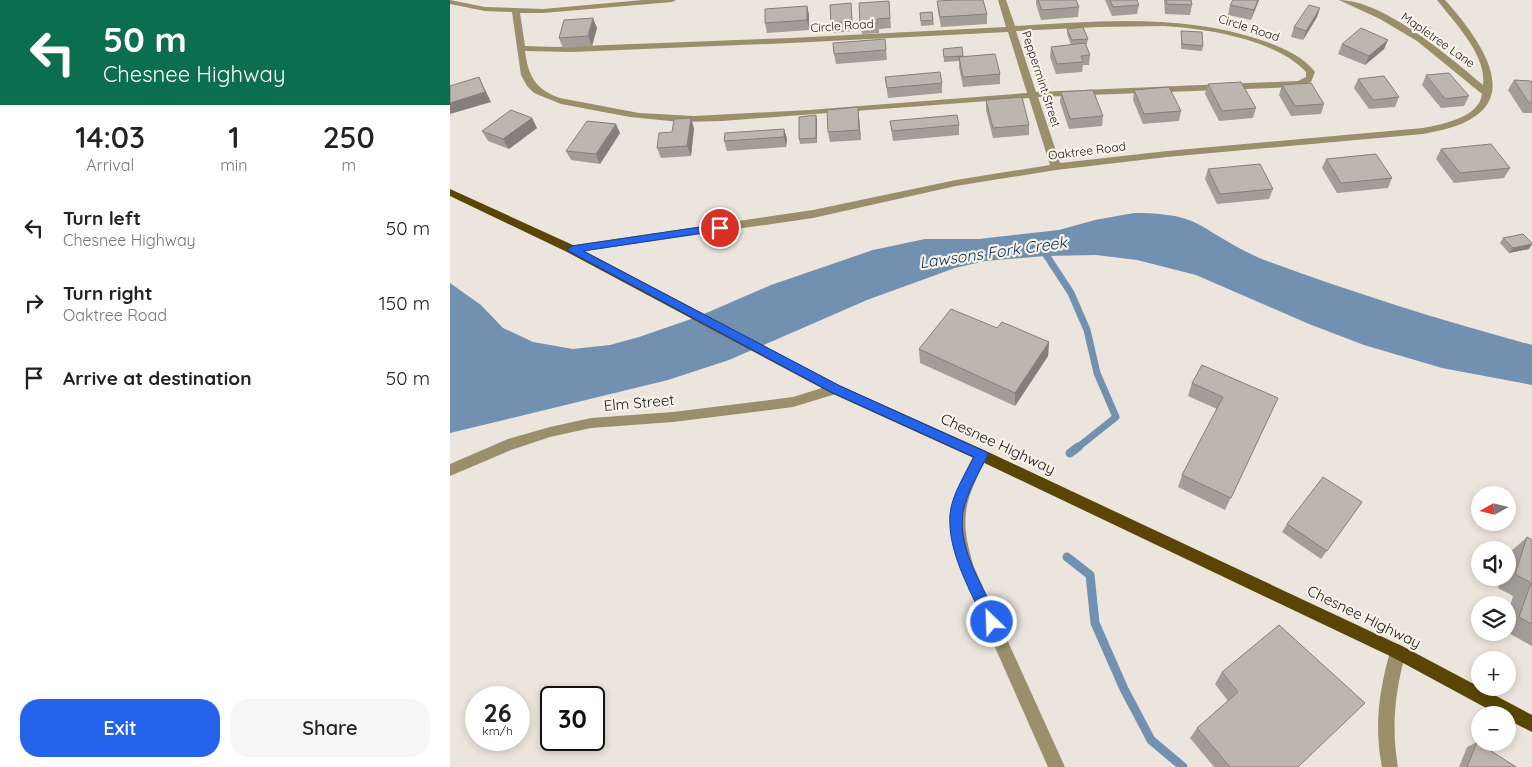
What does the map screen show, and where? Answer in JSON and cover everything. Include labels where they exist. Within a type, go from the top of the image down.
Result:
[{"type":"main road","name":"Chesnee Highway","points":[[450,192],[598,263],[836,389],[982,455],[1398,652],[1532,724]]},
{"type":"street","points":[[450,2],[485,9],[558,11],[672,0]]},
{"type":"street","name":"Peppermint Street","points":[[1002,0],[1056,166]]},
{"type":"street","name":"Mapletree Lane","points":[[1343,0],[1368,10],[1412,35],[1458,68],[1488,94]]},
{"type":"street","points":[[1441,0],[1475,43],[1487,72],[1488,94]]},
{"type":"street","name":"Circle Road","points":[[515,10],[518,19],[521,48],[525,74],[529,83],[537,91],[562,101],[643,116],[711,119],[1033,95],[1299,84],[1309,80],[1311,72],[1304,65],[1261,42],[1210,28],[1159,24],[1011,29],[723,44],[559,49],[521,48]]},
{"type":"street","name":"Oaktree Road","points":[[572,250],[814,214],[956,183],[1056,166],[1440,129],[1468,119],[1485,103],[1488,94]]},
{"type":"street","name":"Elm Street","points":[[450,470],[508,445],[550,432],[591,423],[673,417],[793,402],[836,389]]},
{"type":"street","points":[[982,455],[964,488],[957,513],[958,541],[968,568],[1057,767]]},
{"type":"street","points":[[1390,767],[1385,746],[1384,718],[1387,692],[1398,652]]},
{"type":"water","name":"Lawsons Fork Creek","points":[[1134,213],[1184,218],[1267,261],[1398,306],[1532,345],[1532,385],[1442,368],[1364,345],[1309,324],[1196,275],[1137,260],[1096,255],[1045,256],[985,261],[955,268],[867,300],[729,360],[668,380],[450,433],[450,283],[481,305],[503,328],[533,342],[573,349],[610,345],[639,337],[697,317],[771,285],[873,250],[925,239],[979,239],[1059,230],[1095,220]]},
{"type":"building","points":[[983,0],[987,14],[940,17],[937,1]]},
{"type":"building","points":[[1038,0],[1076,0],[1079,7],[1042,10]]},
{"type":"building","points":[[1110,0],[1137,0],[1139,5],[1113,7]]},
{"type":"building","points":[[1166,0],[1191,0],[1192,5],[1167,4]]},
{"type":"building","points":[[1233,0],[1258,0],[1254,10],[1230,5]]},
{"type":"building","points":[[889,1],[890,18],[877,19],[878,23],[860,24],[859,3]]},
{"type":"building","points":[[851,3],[852,21],[831,23],[830,5]]},
{"type":"building","points":[[1309,5],[1320,8],[1306,31],[1294,27]]},
{"type":"building","points":[[807,6],[807,20],[765,23],[765,9]]},
{"type":"building","points":[[932,12],[933,20],[921,21],[920,13]]},
{"type":"building","points":[[593,18],[588,36],[559,38],[564,20]]},
{"type":"building","points":[[1083,27],[1088,39],[1072,40],[1067,29]]},
{"type":"building","points":[[1361,28],[1388,40],[1369,56],[1342,44]]},
{"type":"building","points":[[1181,31],[1202,32],[1203,46],[1182,44]]},
{"type":"building","points":[[885,39],[886,50],[834,54],[833,43]]},
{"type":"building","points":[[1085,43],[1090,55],[1081,56],[1083,62],[1057,64],[1051,47]]},
{"type":"building","points":[[962,47],[963,56],[944,57],[943,49]]},
{"type":"building","points":[[995,54],[1000,74],[963,77],[959,57]]},
{"type":"building","points":[[940,72],[942,83],[887,88],[885,77]]},
{"type":"building","points":[[1449,73],[1469,96],[1445,99],[1426,75]]},
{"type":"building","points":[[1384,76],[1399,97],[1373,100],[1358,79]]},
{"type":"building","points":[[479,77],[485,92],[450,103],[450,86]]},
{"type":"building","points":[[1514,80],[1532,82],[1532,103],[1529,103]]},
{"type":"building","points":[[1241,82],[1256,108],[1222,111],[1208,84]]},
{"type":"building","points":[[1311,83],[1324,104],[1295,106],[1282,85]]},
{"type":"building","points":[[1169,87],[1181,111],[1144,114],[1134,90]]},
{"type":"building","points":[[1093,90],[1103,116],[1070,119],[1061,92]]},
{"type":"building","points":[[1022,97],[1029,125],[993,128],[986,100]]},
{"type":"building","points":[[858,107],[859,130],[828,132],[827,110]]},
{"type":"building","points":[[511,110],[532,118],[503,139],[482,131]]},
{"type":"building","points":[[816,115],[816,138],[799,139],[799,117]]},
{"type":"building","points":[[957,115],[959,125],[892,131],[890,121]]},
{"type":"building","points":[[691,118],[687,146],[657,148],[659,133],[672,132],[674,119]]},
{"type":"building","points":[[587,121],[616,124],[596,154],[566,151]]},
{"type":"building","points":[[784,129],[784,137],[724,141],[725,133]]},
{"type":"building","points":[[1491,144],[1510,168],[1460,173],[1441,149]]},
{"type":"building","points":[[1376,154],[1392,178],[1341,183],[1326,159]]},
{"type":"building","points":[[1260,164],[1273,189],[1220,194],[1208,169]]},
{"type":"building","points":[[1523,234],[1532,244],[1513,248],[1503,238]]},
{"type":"building","points":[[951,309],[997,328],[1002,322],[1049,342],[1015,393],[919,349]]},
{"type":"building","points":[[1202,365],[1278,398],[1231,498],[1182,475],[1223,397],[1192,383]]},
{"type":"building","points":[[1323,477],[1362,502],[1327,551],[1287,524]]},
{"type":"building","points":[[1527,537],[1532,540],[1532,624],[1519,617],[1531,583],[1516,575]]},
{"type":"building","points":[[1279,625],[1365,703],[1298,767],[1230,767],[1197,728],[1238,692],[1222,672]]},
{"type":"building","points":[[1473,751],[1491,751],[1516,767],[1467,767]]},
{"type":"waterway","name":"Lawsons Fork Creek","points":[[1041,247],[1071,293],[1087,330],[1097,373],[1116,417],[1077,448]]},
{"type":"waterway","points":[[1070,453],[1078,447]]},
{"type":"waterway","points":[[1067,557],[1090,575],[1095,623],[1124,689],[1151,740],[1183,767]]},
{"type":"route","points":[[720,228],[689,231],[572,250],[836,389],[982,455],[964,488],[957,513],[958,541],[992,622]]}]
